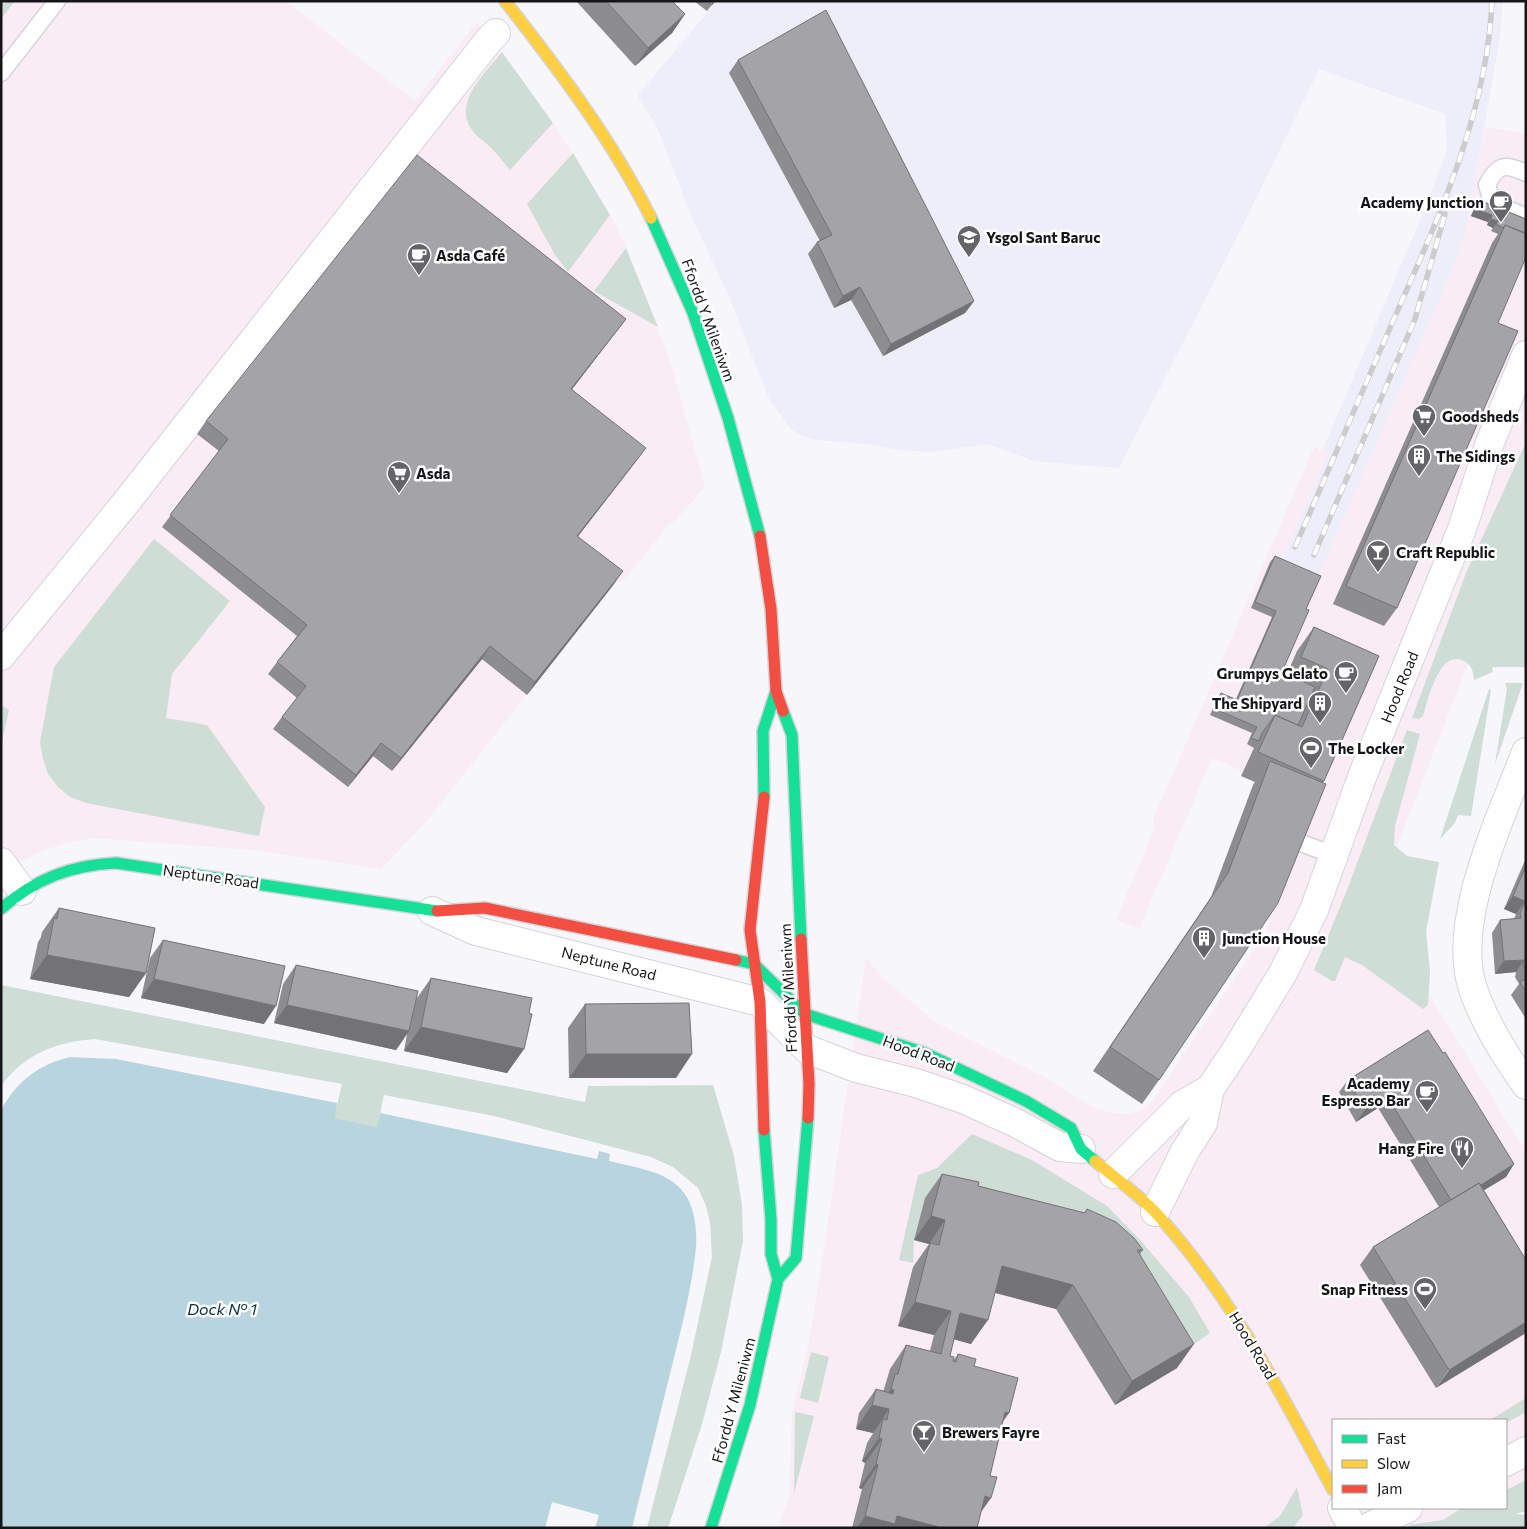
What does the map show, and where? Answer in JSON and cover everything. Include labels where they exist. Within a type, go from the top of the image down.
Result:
[{"type":"street","name":"Ffordd Y Mileniwm","points":[[506,1],[559,70],[636,188],[663,241],[693,314],[728,418],[760,535],[772,609],[776,691],[792,735],[796,858],[807,1049],[808,1142],[796,1258],[778,1279],[750,1405],[711,1528]]},
{"type":"street","points":[[1,656],[128,500],[488,40],[496,33]]},
{"type":"street","name":"Hood Road","points":[[1155,1212],[1185,1151],[1203,1122],[1210,1089],[1283,973],[1314,910],[1333,855],[1462,529],[1488,445],[1526,355]]},
{"type":"street","name":"Ffordd Y Mileniwm","points":[[776,691],[763,731],[764,811],[750,911],[750,930],[760,1002],[763,1115],[771,1220],[771,1254],[778,1279]]},
{"type":"street","points":[[1526,752],[1476,890],[1471,908],[1467,954],[1473,987],[1486,1020],[1494,1036],[1526,1085]]},
{"type":"street","points":[[1,862],[22,891]]},
{"type":"street","name":"Neptune Road","points":[[1,909],[40,878],[91,864],[116,863],[357,898],[432,911],[485,908],[754,964]]},
{"type":"street","name":"Neptune Road","points":[[432,911],[476,931],[760,1002]]},
{"type":"street","name":"Hood Road","points":[[754,964],[805,1014],[925,1053],[1026,1100],[1071,1128],[1081,1149],[1114,1174],[1155,1212],[1216,1288],[1238,1320],[1289,1407],[1332,1488]]},
{"type":"street","name":"Hood Road","points":[[760,1002],[807,1049],[856,1068],[916,1083],[964,1099],[1014,1122],[1060,1147],[1081,1149]]},
{"type":"street","name":"Hood Road","points":[[1114,1174],[1182,1105],[1210,1089]]},
{"type":"street","points":[[1507,1461],[1526,1451]]},
{"type":"street","points":[[1343,1509],[1353,1528]]},
{"type":"street","points":[[1367,1528],[1406,1509]]},
{"type":"lane","points":[[1,73],[57,1]]},
{"type":"lane","points":[[1526,173],[1508,166],[1500,167],[1492,174],[1487,185],[1492,202],[1526,217]]},
{"type":"lane","points":[[1296,841],[1333,855]]},
{"type":"shaded area","points":[[1,1],[286,1],[415,101],[477,22],[553,123],[610,215],[626,248],[671,364],[705,487],[675,521],[670,523],[627,577],[614,584],[426,822],[381,869],[254,850],[93,838],[69,842],[39,852],[1,872]]},
{"type":"shaded area","points":[[1,1],[15,1],[1,19]]},
{"type":"shaded area","name":"Ysgol Sant Baruc","points":[[717,1],[1503,1],[1499,43],[1465,235],[1454,266],[1316,582],[1279,566],[1328,454],[1322,451],[1422,216],[1447,150],[1445,114],[1319,69],[1244,223],[1119,468],[1034,461],[988,444],[931,452],[816,440],[799,435],[790,428],[768,397],[728,294],[692,218],[657,127],[637,96]]},
{"type":"shaded area","points":[[502,52],[553,123],[510,170],[495,152],[472,130],[467,120],[466,109],[468,99],[480,78]]},
{"type":"shaded area","points":[[1485,127],[1526,134],[1526,515],[1374,905],[1519,1141],[1526,1148],[1526,1510],[1488,1528],[778,1528],[789,1497],[792,1414],[809,1341],[825,1243],[866,958],[883,978],[935,1022],[1046,1078],[1094,1108],[1127,1114],[1140,1111],[1154,1099],[1265,934],[1317,802],[1212,758],[1139,929],[1116,920],[1155,828],[1153,820],[1314,447],[1328,454],[1279,566],[1316,582],[1454,266],[1465,235]]},
{"type":"shaded area","points":[[573,153],[610,215],[568,272],[555,255],[527,204]]},
{"type":"shaded area","points":[[626,248],[658,327],[594,291]]},
{"type":"shaded area","points":[[1526,442],[1526,667],[1492,667],[1493,672],[1474,680],[1469,664],[1455,659],[1448,662],[1441,668],[1436,678],[1423,716],[1419,719],[1412,718],[1466,573]]},
{"type":"shaded area","points":[[154,539],[230,601],[172,674],[166,718],[207,725],[265,807],[259,836],[86,803],[70,797],[58,787],[48,774],[40,742],[54,667]]},
{"type":"shaded area","points":[[1505,683],[1523,683],[1495,764],[1507,689]]},
{"type":"shaded area","points":[[1489,689],[1491,690],[1471,816],[1458,815],[1455,823],[1440,839]]},
{"type":"shaded area","points":[[1,705],[9,710],[1,746]]},
{"type":"shaded area","points":[[1407,730],[1420,734],[1395,826],[1394,845],[1407,856],[1439,862],[1426,932],[1430,971],[1428,1005],[1423,1009],[1362,965],[1345,957],[1335,981],[1314,970],[1347,890]]},
{"type":"shaded area","points":[[1,985],[585,1102],[588,1086],[713,1085],[734,1156],[742,1205],[743,1241],[721,1352],[702,1424],[668,1528],[647,1528],[691,1355],[712,1257],[710,1222],[706,1206],[698,1188],[673,1167],[651,1157],[494,1116],[384,1095],[377,1127],[334,1118],[342,1084],[95,1039],[55,1046],[31,1057],[20,1065],[1,1086]]},
{"type":"shaded area","points":[[972,1134],[1032,1160],[1107,1206],[1141,1241],[1189,1297],[1210,1333],[1177,1356],[925,1198],[914,1240],[913,1263],[899,1260],[918,1175],[937,1168]]},
{"type":"shaded area","points":[[811,1352],[829,1357],[818,1403],[800,1398]]},
{"type":"shaded area","points":[[1526,1398],[1526,1412],[1507,1422],[1507,1419],[1492,1419]]},
{"type":"shaded area","points":[[795,1412],[814,1416],[794,1493]]},
{"type":"shaded area","points":[[1526,1480],[1526,1511],[1515,1514],[1526,1515],[1526,1528],[1408,1528],[1410,1525],[1443,1520],[1460,1509],[1507,1509],[1507,1490]]},
{"type":"shaded area","points":[[1297,1487],[1303,1515],[1293,1528],[1264,1528],[1280,1516]]},
{"type":"water","name":"Dock Nº 1","points":[[70,1057],[116,1059],[337,1103],[335,1118],[377,1127],[380,1113],[597,1159],[599,1151],[610,1154],[609,1161],[650,1171],[677,1186],[691,1205],[696,1226],[696,1247],[682,1324],[632,1528],[1,1528],[1,1111],[13,1091],[21,1083],[49,1064]]},
{"type":"pier","points":[[552,1502],[599,1515],[595,1528],[545,1528]]},
{"type":"building","points":[[606,1],[672,1],[685,14],[648,48]]},
{"type":"building","points":[[707,1],[715,1],[712,5]]},
{"type":"building","points":[[826,10],[974,301],[891,344],[860,287],[843,296],[817,242],[832,235],[738,60]]},
{"type":"building","name":"Asda","points":[[417,155],[626,319],[571,389],[646,448],[577,536],[623,571],[535,682],[490,646],[401,758],[381,743],[356,775],[282,717],[306,686],[277,662],[307,625],[170,515],[228,439],[206,421]]},
{"type":"building","points":[[1479,200],[1526,219],[1526,233],[1505,225],[1503,228],[1496,224],[1498,221],[1491,219],[1492,215],[1475,209]]},
{"type":"building","name":"The Sidings","points":[[1505,225],[1526,234],[1526,257],[1498,323],[1518,331],[1397,608],[1346,586]]},
{"type":"building","points":[[1275,556],[1321,576],[1306,609],[1309,610],[1282,672],[1315,687],[1298,725],[1275,715],[1262,733],[1259,741],[1251,738],[1257,727],[1215,709],[1221,693],[1237,700],[1276,611],[1255,602]]},
{"type":"building","points":[[1314,627],[1379,656],[1324,781],[1258,752],[1275,715],[1302,727],[1328,669],[1301,657]]},
{"type":"building","name":"Junction House","points":[[1270,761],[1326,784],[1278,903],[1159,1080],[1110,1047],[1228,873]]},
{"type":"building","points":[[1526,866],[1526,969],[1523,965],[1524,960],[1504,961],[1500,920],[1521,918],[1520,913],[1525,901],[1513,896]]},
{"type":"building","points":[[59,908],[155,928],[146,973],[47,955],[54,918],[57,919]]},
{"type":"building","points":[[163,940],[285,966],[276,1006],[154,979]]},
{"type":"building","points":[[296,965],[418,991],[409,1031],[287,1005]]},
{"type":"building","points":[[431,978],[532,998],[529,1013],[532,1014],[524,1049],[421,1027]]},
{"type":"building","points":[[1526,979],[1526,992],[1520,982]]},
{"type":"building","points":[[689,1003],[692,1054],[586,1054],[585,1004]]},
{"type":"building","points":[[1428,1030],[1443,1053],[1445,1052],[1514,1164],[1481,1185],[1479,1183],[1451,1200],[1387,1096],[1365,1110],[1348,1080]]},
{"type":"building","points":[[942,1174],[979,1182],[978,1186],[1085,1213],[1087,1209],[1116,1222],[1134,1238],[1143,1250],[1137,1250],[1194,1344],[1132,1381],[1073,1285],[1002,1266],[988,1320],[960,1313],[950,1356],[954,1357],[953,1361],[956,1362],[958,1354],[976,1359],[974,1366],[1018,1378],[1009,1413],[1005,1412],[990,1476],[997,1477],[991,1498],[985,1496],[977,1528],[938,1528],[897,1516],[895,1524],[865,1516],[878,1465],[876,1464],[882,1439],[879,1438],[883,1419],[887,1420],[889,1409],[872,1405],[876,1389],[893,1394],[894,1390],[891,1389],[895,1374],[898,1374],[906,1345],[941,1354],[951,1311],[915,1302],[930,1243],[939,1245],[945,1220],[931,1216]]},
{"type":"building","points":[[1479,1183],[1526,1260],[1526,1322],[1449,1370],[1373,1247]]},
{"type":"railway","points":[[1295,547],[1427,244],[1458,165],[1481,84],[1488,43],[1492,1]]},
{"type":"railway","points":[[1314,555],[1415,319],[1445,214]]},
{"type":"traffic: fast","points":[[651,218],[693,313],[728,418],[760,536]]},
{"type":"traffic: fast","points":[[764,797],[763,731],[776,691]]},
{"type":"traffic: fast","points":[[783,711],[792,735],[801,939]]},
{"type":"traffic: fast","points":[[1,909],[27,889],[54,876],[84,867],[116,863],[437,911]]},
{"type":"traffic: fast","points":[[736,960],[754,964],[805,1014],[925,1053],[1026,1101],[1071,1128],[1081,1149],[1095,1161]]},
{"type":"traffic: fast","points":[[778,1279],[796,1258],[808,1118]]},
{"type":"traffic: fast","points":[[711,1528],[750,1405],[778,1279],[771,1254],[771,1220],[764,1130]]},
{"type":"traffic: slow","points":[[505,1],[584,106],[636,189],[651,218]]},
{"type":"traffic: slow","points":[[1095,1161],[1156,1213],[1208,1277],[1274,1381],[1332,1488]]},
{"type":"traffic: jam","points":[[760,536],[771,609],[776,691],[783,711]]},
{"type":"traffic: jam","points":[[764,797],[750,930],[760,1002],[764,1130]]},
{"type":"traffic: jam","points":[[437,911],[485,908],[736,960]]},
{"type":"traffic: jam","points":[[801,939],[809,1084],[808,1118]]},
{"type":"place","name":"Academy Junction","points":[[1501,223]]},
{"type":"place","name":"Ysgol Sant Baruc","points":[[969,258]]},
{"type":"place","name":"Asda Café","points":[[419,276]]},
{"type":"place","name":"Goodsheds","points":[[1424,437]]},
{"type":"place","name":"The Sidings","points":[[1419,477]]},
{"type":"place","name":"Asda","points":[[399,494]]},
{"type":"place","name":"Craft Republic","points":[[1378,573]]},
{"type":"place","name":"Grumpys Gelato","points":[[1346,694]]},
{"type":"place","name":"The Shipyard","points":[[1320,724]]},
{"type":"place","name":"The Locker","points":[[1311,769]]},
{"type":"place","name":"Junction House","points":[[1204,959]]},
{"type":"place","name":"Academy Espresso Bar","points":[[1427,1113]]},
{"type":"place","name":"Hang Fire","points":[[1462,1169]]},
{"type":"place","name":"Snap Fitness","points":[[1425,1310]]},
{"type":"place","name":"Brewers Fayre","points":[[924,1453]]}]
